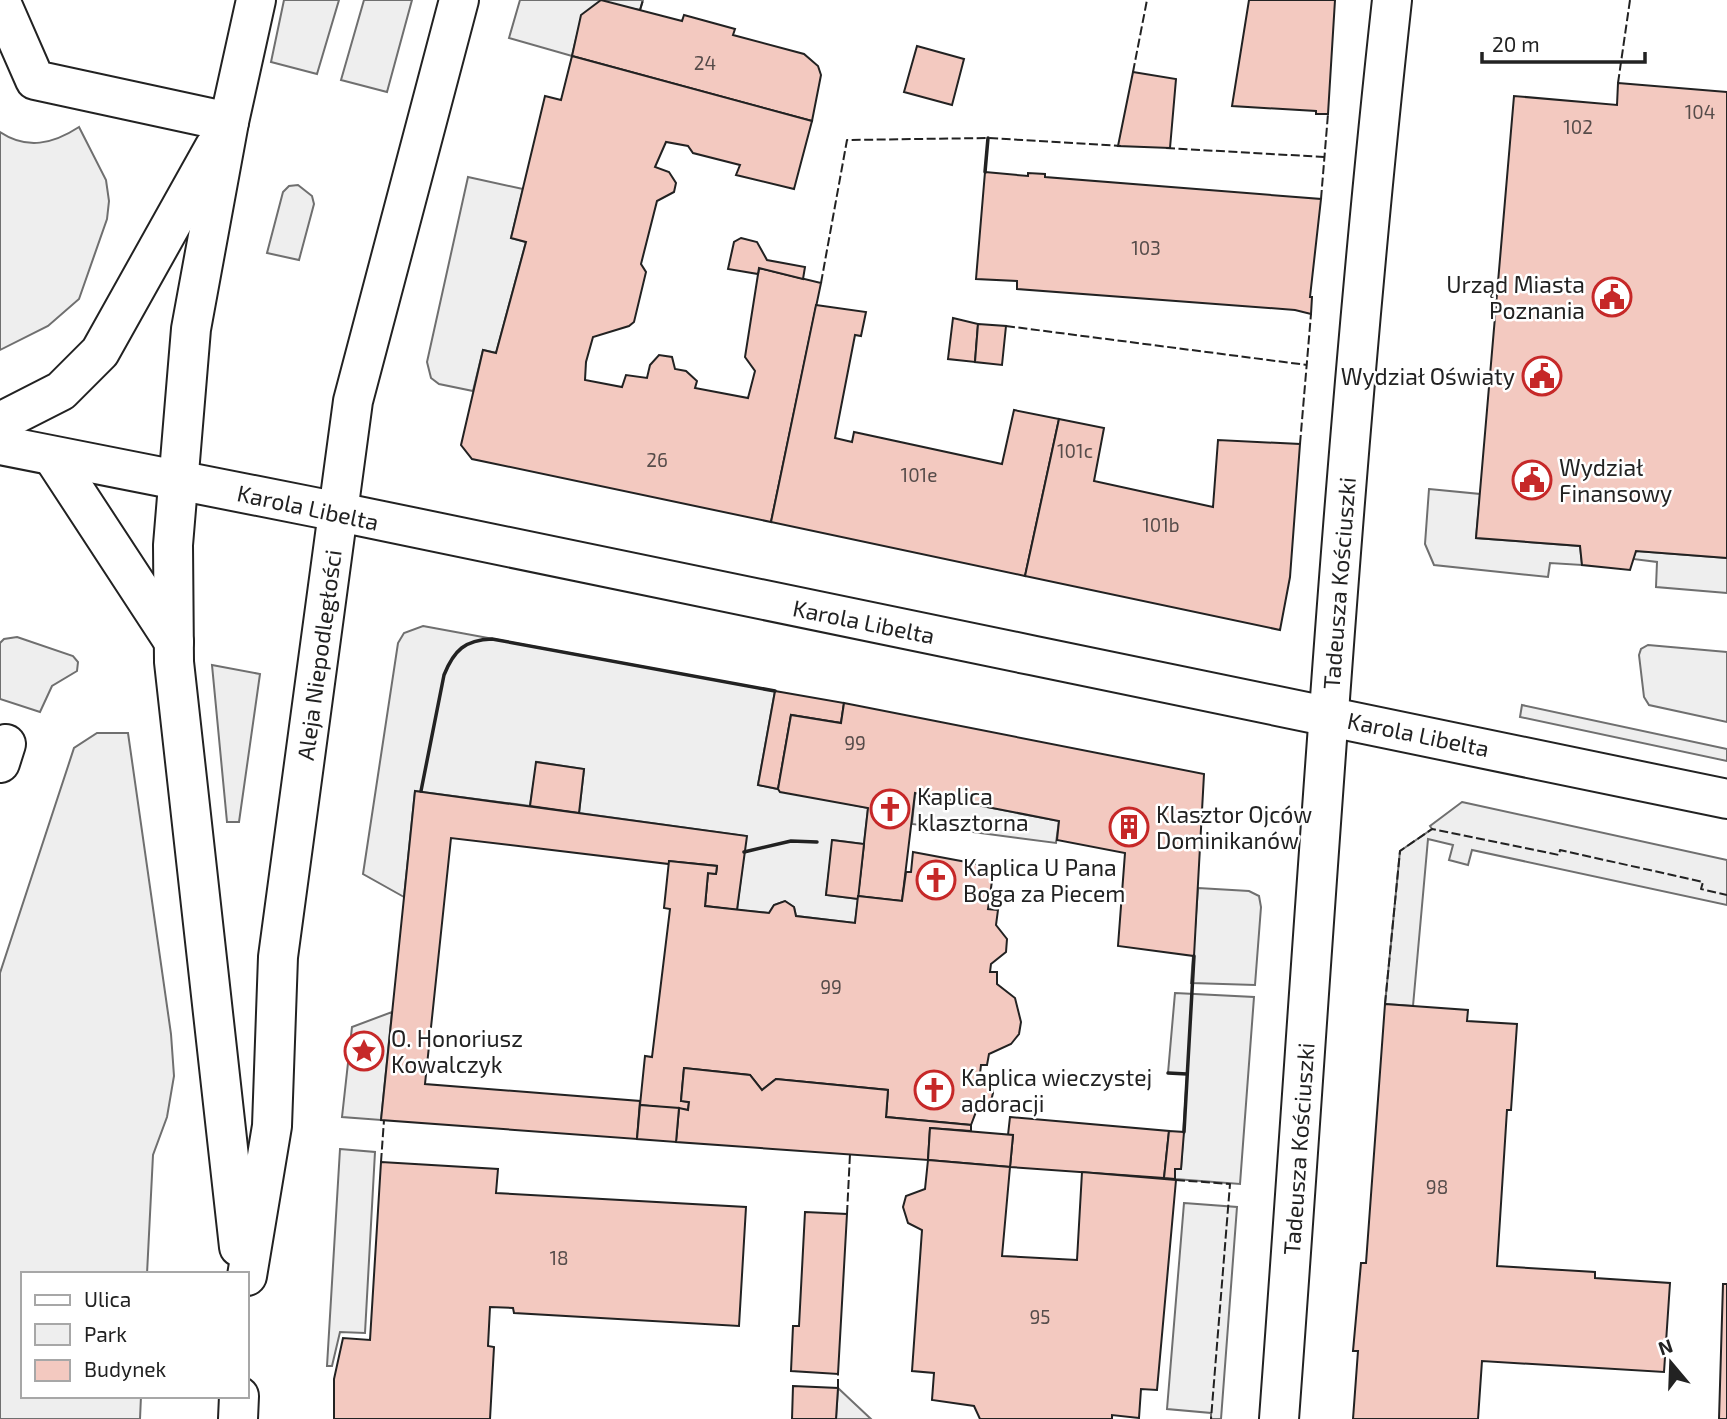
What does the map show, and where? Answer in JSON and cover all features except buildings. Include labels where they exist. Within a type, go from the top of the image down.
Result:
[{"type":"street","points":[[0,0],[35,80],[229,122]]},
{"type":"street","points":[[242,1272],[183,756],[174,642],[176,480],[191,329],[229,122],[256,0]]},
{"type":"street","name":"Aleja Niepodległości","points":[[248,1272],[272,1126],[278,957],[353,401],[459,0]]},
{"type":"street","name":"Tadeusza Kościuszki","points":[[1279,1419],[1330,715],[1377,127],[1392,0]]},
{"type":"street","points":[[0,422],[61,391],[100,352],[229,122]]},
{"type":"street","name":"Karola Libelta","points":[[0,444],[1165,684],[1330,715],[1727,799]]},
{"type":"street","points":[[53,457],[174,642]]},
{"type":"street","points":[[238,1419],[239,1398]]},
{"type":"green space","points":[[284,0],[339,0],[317,74],[271,62]]},
{"type":"green space","points":[[364,0],[412,0],[387,92],[341,80]]},
{"type":"green space","points":[[520,0],[643,0],[640,10],[597,6],[590,10],[580,25],[572,56],[509,38]]},
{"type":"green space","points":[[79,127],[106,180],[109,201],[107,219],[79,299],[48,326],[0,350],[0,132],[20,141],[40,143]]},
{"type":"green space","points":[[468,177],[523,189],[511,238],[526,242],[496,353],[483,350],[473,391],[439,384],[431,378],[427,362]]},
{"type":"green space","points":[[298,185],[312,196],[314,204],[299,260],[267,253],[283,192],[289,186]]},
{"type":"green space","points":[[1429,489],[1480,494],[1476,538],[1580,546],[1582,565],[1550,563],[1548,577],[1434,565],[1425,544]]},
{"type":"green space","points":[[1636,551],[1727,558],[1727,593],[1656,587],[1657,562],[1633,559]]},
{"type":"green space","points":[[423,626],[775,691],[758,785],[868,808],[864,844],[833,840],[826,895],[858,899],[855,923],[796,916],[794,907],[785,901],[774,905],[769,913],[737,910],[746,836],[579,813],[584,769],[537,762],[530,806],[415,791],[404,897],[363,874],[398,643],[404,633]]},
{"type":"green space","points":[[17,637],[73,656],[78,662],[77,671],[52,686],[40,712],[0,699],[0,643],[4,639]]},
{"type":"green space","points":[[1648,645],[1727,652],[1727,722],[1649,705],[1644,697],[1639,655],[1641,649]]},
{"type":"green space","points":[[212,665],[260,674],[239,822],[227,822]]},
{"type":"green space","points":[[1522,705],[1727,749],[1727,761],[1520,717]]},
{"type":"green space","points":[[97,733],[128,733],[171,1034],[174,1076],[167,1117],[153,1155],[147,1272],[21,1272],[21,1398],[141,1398],[140,1419],[0,1419],[0,973],[74,748]]},
{"type":"green space","points":[[915,793],[1059,821],[1056,843],[912,824]]},
{"type":"green space","points":[[1462,802],[1727,860],[1727,905],[1472,850],[1468,865],[1449,860],[1453,845],[1428,839],[1413,1006],[1385,1004],[1400,851],[1432,829],[1430,826]]},
{"type":"green space","points":[[1198,888],[1249,891],[1259,896],[1261,907],[1255,985],[1191,983]]},
{"type":"green space","points":[[1175,993],[1254,997],[1240,1184],[1175,1179],[1175,1169],[1181,1169],[1187,1074],[1168,1073]]},
{"type":"green space","points":[[392,1012],[381,1120],[342,1117],[352,1027]]},
{"type":"green space","points":[[340,1149],[375,1152],[365,1333],[340,1332],[332,1366],[327,1366]]},
{"type":"green space","points":[[1184,1203],[1237,1207],[1221,1419],[1211,1419],[1211,1413],[1167,1409]]},
{"type":"green space","points":[[838,1388],[871,1419],[836,1419]]},
{"type":"fence","points":[[640,10],[643,0]]},
{"type":"fence","points":[[1133,72],[1147,0]]},
{"type":"fence","points":[[1618,83],[1630,0]]},
{"type":"fence","points":[[1321,199],[1328,114]]},
{"type":"fence","points":[[821,283],[847,140],[988,138],[1121,146]]},
{"type":"fence","points":[[1166,148],[1324,157]]},
{"type":"fence","points":[[1300,444],[1311,314]]},
{"type":"fence","points":[[1006,326],[1307,365]]},
{"type":"fence","points":[[1385,1004],[1400,851],[1432,829],[1559,855],[1560,850],[1703,882],[1701,889],[1727,895]]},
{"type":"fence","points":[[381,1162],[384,1120]]},
{"type":"fence","points":[[847,1214],[850,1154]]},
{"type":"fence","points":[[1176,1180],[1230,1184],[1211,1419]]},
{"type":"fence","points":[[838,1374],[838,1388]]},
{"type":"wall","points":[[985,172],[988,138]]},
{"type":"wall","points":[[421,791],[444,675],[456,653],[475,642],[492,639],[775,691]]},
{"type":"wall","points":[[744,852],[791,841],[817,842]]},
{"type":"wall","points":[[1184,1132],[1194,956]]},
{"type":"wall","points":[[1168,1073],[1187,1074]]},
{"type":"place","name":"Urząd Miasta Poznania","points":[[1612,297]]},
{"type":"place","name":"Wydział Oświaty","points":[[1542,376]]},
{"type":"place","name":"Wydział Finansowy","points":[[1532,480]]},
{"type":"place","name":"Kaplica klasztorna","points":[[890,809]]},
{"type":"place","name":"Klasztor Ojców Dominikanów","points":[[1129,827]]},
{"type":"place","name":"Kaplica U Pana Boga za Piecem","points":[[936,880]]},
{"type":"place","name":"O. Honoriusz Kowalczyk","points":[[364,1051]]},
{"type":"place","name":"Kaplica wieczystej adoracji","points":[[934,1090]]}]
